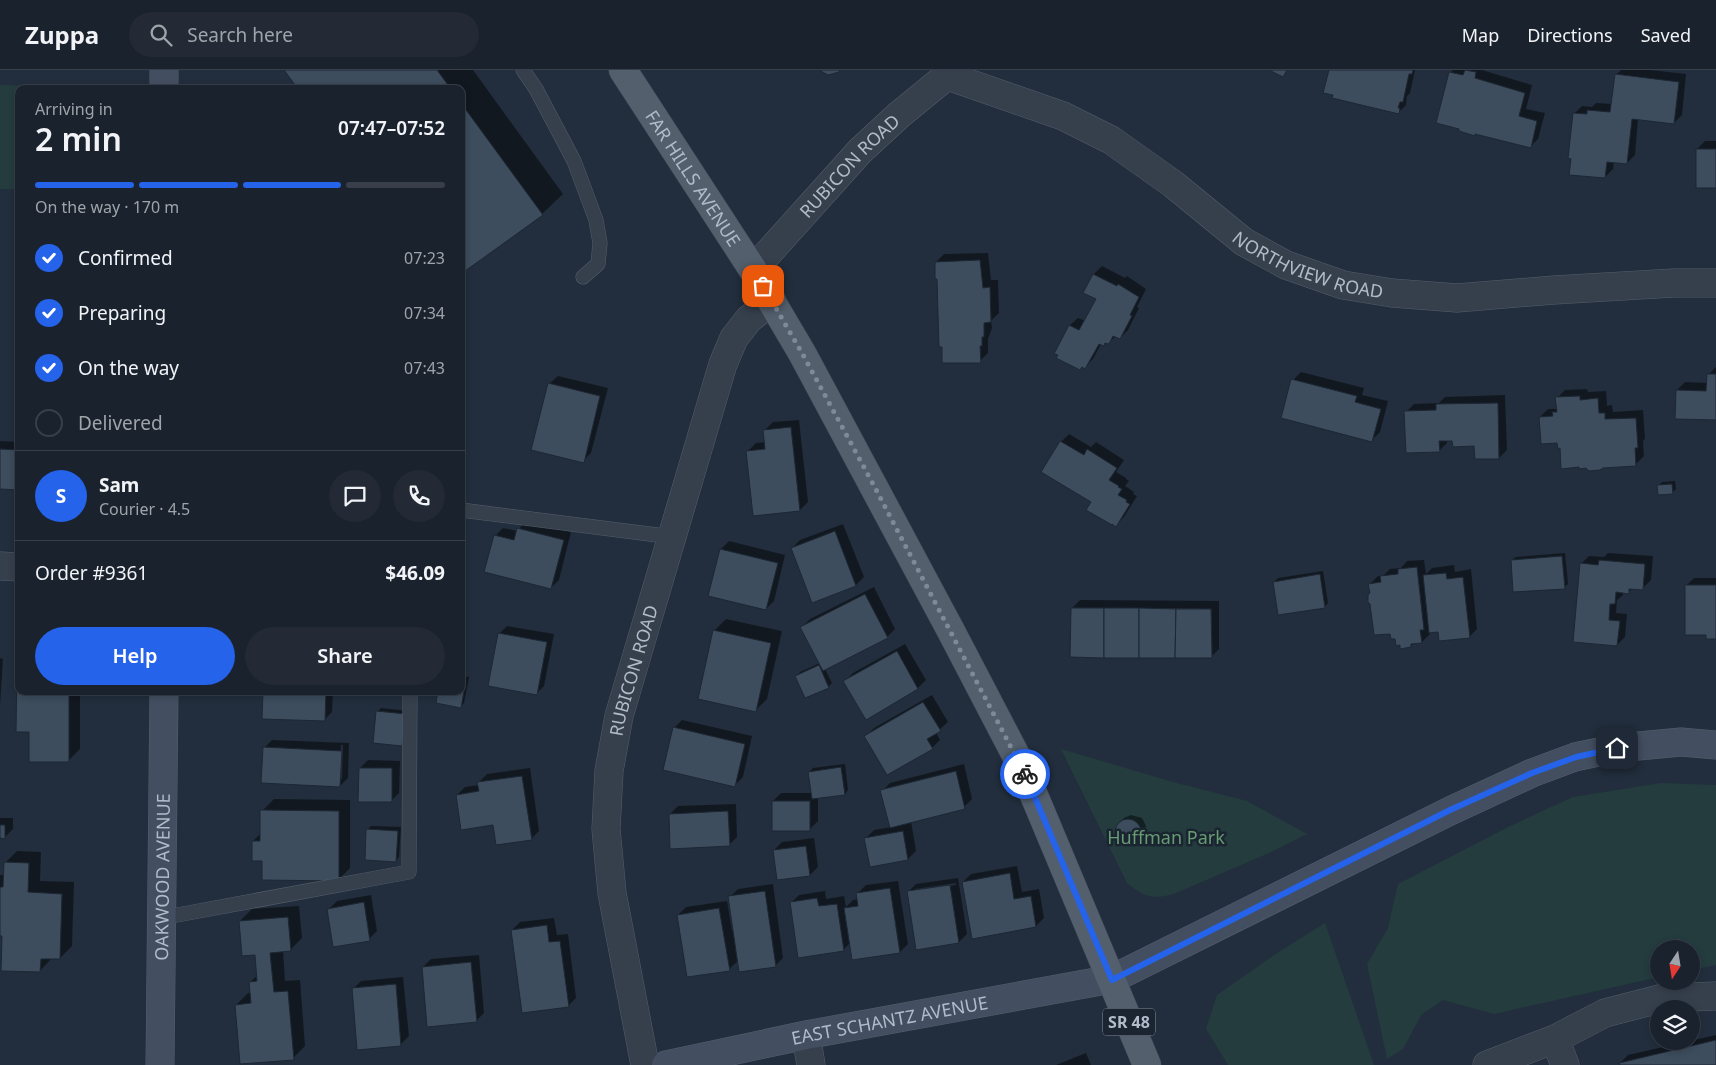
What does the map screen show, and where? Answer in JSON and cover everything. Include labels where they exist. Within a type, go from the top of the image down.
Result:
[{"type":"main road","name":"FAR HILLS AVENUE","points":[[623,70],[753,270],[802,353],[1023,769],[1147,1065]]},
{"type":"street","points":[[164,70],[164,85]]},
{"type":"street","name":"RUBICON ROAD","points":[[753,270],[860,151],[899,115],[951,73]]},
{"type":"street","name":"NORTHVIEW ROAD","points":[[951,73],[1063,116],[1111,140],[1173,184],[1244,242],[1286,265],[1344,285],[1392,293],[1457,298],[1674,283],[1716,284]]},
{"type":"street","name":"RUBICON ROAD","points":[[645,1065],[612,893],[606,829],[609,771],[619,716],[723,364],[734,338],[749,320],[772,301]]},
{"type":"street","points":[[0,566],[15,567]]},
{"type":"street","name":"OAKWOOD AVENUE","points":[[160,1065],[164,695]]},
{"type":"street","name":"EAST SCHANTZ AVENUE","points":[[666,1065],[806,1035],[1112,980],[1450,810],[1532,773],[1576,757],[1617,748],[1681,742],[1716,744]]},
{"type":"street","points":[[1487,1065],[1555,1038],[1605,1013],[1664,998],[1716,996]]},
{"type":"street","points":[[806,1035],[811,1065]]},
{"type":"street","points":[[1555,1038],[1565,1065]]},
{"type":"lane","points":[[523,70],[536,88],[574,161],[596,220],[600,243],[598,264],[583,276]]},
{"type":"lane","points":[[465,511],[673,537]]},
{"type":"lane","points":[[161,918],[409,872],[410,695]]},
{"type":"green space","points":[[0,85],[15,85],[15,189],[0,189]]},
{"type":"green space","name":"Huffman Park","points":[[1061,749],[1173,782],[1247,801],[1307,834],[1269,853],[1176,893],[1156,897],[1145,895],[1127,883]]},
{"type":"green space","points":[[1661,783],[1716,785],[1716,965],[1700,968],[1700,940],[1650,940],[1650,979],[1494,1014],[1443,1000],[1421,1015],[1403,1049],[1387,1059],[1367,964],[1388,928],[1398,884],[1510,826],[1573,797]]},
{"type":"green space","points":[[1325,923],[1374,1065],[1228,1065],[1206,1029],[1217,995],[1277,953]]},
{"type":"building","points":[[284,70],[437,70],[448,85],[295,85]]},
{"type":"building","points":[[819,70],[840,70],[828,75]]},
{"type":"building","points":[[1269,70],[1287,70],[1283,77]]},
{"type":"building","points":[[1329,70],[1413,70],[1412,74],[1409,74],[1403,102],[1400,102],[1398,108],[1400,108],[1399,114],[1332,98],[1333,95],[1323,93]]},
{"type":"building","points":[[1465,70],[1476,72],[1475,78],[1525,93],[1519,116],[1537,121],[1531,148],[1475,134],[1475,136],[1459,131],[1459,129],[1436,123],[1449,72],[1463,75]]},
{"type":"building","points":[[1615,74],[1679,82],[1674,124],[1632,119],[1627,164],[1607,162],[1605,178],[1569,175],[1571,159],[1568,158],[1573,113],[1587,114],[1587,110],[1610,112]]},
{"type":"building","points":[[465,108],[543,215],[465,271]]},
{"type":"building","points":[[1696,149],[1716,149],[1716,188],[1696,188]]},
{"type":"building","points":[[980,260],[983,288],[990,287],[991,322],[984,323],[984,337],[982,337],[982,346],[980,346],[981,363],[942,363],[942,347],[939,347],[935,262]]},
{"type":"building","points":[[1093,274],[1117,286],[1118,284],[1139,297],[1120,339],[1113,336],[1109,344],[1105,343],[1104,346],[1099,344],[1085,369],[1082,367],[1080,370],[1056,358],[1058,355],[1054,354],[1069,325],[1079,330],[1096,299],[1083,293]]},
{"type":"building","points":[[1707,374],[1716,374],[1716,420],[1675,419],[1676,390],[1706,391]]},
{"type":"building","points":[[1291,379],[1357,396],[1355,402],[1381,409],[1372,442],[1281,418]]},
{"type":"building","points":[[548,383],[600,396],[584,463],[531,450]]},
{"type":"building","points":[[1580,396],[1580,400],[1598,398],[1599,413],[1605,413],[1605,419],[1636,418],[1638,448],[1635,448],[1636,466],[1603,468],[1589,471],[1586,468],[1579,469],[1579,467],[1561,469],[1560,448],[1558,449],[1557,443],[1541,444],[1539,417],[1553,416],[1552,412],[1557,412],[1555,397]]},
{"type":"building","points":[[1498,403],[1499,459],[1475,459],[1474,446],[1453,447],[1452,441],[1439,441],[1440,452],[1406,453],[1404,411],[1436,410],[1436,404]]},
{"type":"building","points":[[791,427],[800,511],[753,516],[746,451],[765,449],[763,430]]},
{"type":"building","points":[[1060,441],[1084,455],[1087,449],[1117,468],[1109,480],[1122,489],[1118,495],[1130,504],[1116,527],[1086,510],[1091,502],[1041,472]]},
{"type":"building","points":[[0,449],[15,450],[15,490],[0,489]]},
{"type":"building","points":[[1672,484],[1673,494],[1658,495],[1657,485]]},
{"type":"building","points":[[517,528],[564,540],[551,589],[484,572],[494,535],[514,540]]},
{"type":"building","points":[[835,531],[856,586],[812,603],[791,548]]},
{"type":"building","points":[[720,549],[778,563],[766,610],[708,596]]},
{"type":"building","points":[[1562,556],[1565,589],[1513,592],[1511,560]]},
{"type":"building","points":[[1599,560],[1645,564],[1643,590],[1629,589],[1629,594],[1616,592],[1615,604],[1610,604],[1609,620],[1620,621],[1617,646],[1573,642],[1580,563],[1598,565]]},
{"type":"building","points":[[1417,567],[1424,630],[1420,630],[1422,643],[1411,644],[1411,647],[1400,649],[1400,645],[1396,646],[1395,639],[1391,639],[1390,634],[1374,635],[1370,604],[1368,602],[1368,595],[1370,593],[1368,584],[1381,582],[1380,576],[1398,574],[1398,569]]},
{"type":"building","points":[[1446,573],[1447,579],[1463,577],[1470,638],[1439,641],[1438,632],[1429,633],[1423,575]]},
{"type":"building","points":[[1320,574],[1325,608],[1278,615],[1273,582]]},
{"type":"building","points":[[1685,585],[1716,585],[1716,639],[1706,639],[1706,635],[1685,635]]},
{"type":"building","points":[[865,594],[888,638],[823,671],[800,627]]},
{"type":"building","points":[[1071,608],[1211,609],[1212,658],[1070,657]]},
{"type":"building","points":[[1071,608],[1104,608],[1104,658],[1070,657]]},
{"type":"building","points":[[1104,608],[1139,608],[1139,658],[1104,658]]},
{"type":"building","points":[[1139,608],[1176,609],[1175,658],[1139,658]]},
{"type":"building","points":[[1176,609],[1211,609],[1212,658],[1175,658]]},
{"type":"building","points":[[713,630],[771,643],[756,712],[698,699]]},
{"type":"building","points":[[498,633],[547,642],[537,695],[488,686]]},
{"type":"building","points":[[897,651],[918,689],[866,720],[843,681]]},
{"type":"building","points":[[819,665],[829,688],[805,698],[795,676]]},
{"type":"building","points":[[17,695],[69,695],[69,762],[29,762],[29,732],[16,732]]},
{"type":"building","points":[[263,695],[326,695],[325,721],[262,719]]},
{"type":"building","points":[[437,695],[463,695],[461,708],[436,703]]},
{"type":"building","points":[[923,702],[941,731],[927,739],[933,749],[887,775],[864,736]]},
{"type":"building","points":[[376,711],[406,714],[402,746],[373,743]]},
{"type":"building","points":[[673,727],[745,744],[735,787],[663,770]]},
{"type":"building","points":[[263,747],[342,751],[340,787],[261,783]]},
{"type":"building","points":[[841,767],[845,795],[812,799],[808,772]]},
{"type":"building","points":[[359,768],[392,768],[392,802],[358,802]]},
{"type":"building","points":[[956,771],[965,809],[890,828],[880,790]]},
{"type":"building","points":[[522,776],[532,840],[496,845],[493,825],[461,830],[456,795],[479,791],[477,782]]},
{"type":"building","points":[[772,801],[810,801],[810,831],[772,831]]},
{"type":"building","points":[[260,810],[339,811],[339,881],[262,880],[262,861],[252,861],[252,841],[260,841]]},
{"type":"building","points":[[728,811],[730,846],[670,849],[669,814]]},
{"type":"building","points":[[1128,819],[1137,823],[1141,832],[1137,841],[1128,845],[1119,841],[1115,832],[1119,823]]},
{"type":"building","points":[[0,825],[5,825],[5,839],[0,838]]},
{"type":"building","points":[[366,829],[398,831],[396,862],[365,860]]},
{"type":"building","points":[[903,831],[908,860],[870,867],[864,838]]},
{"type":"building","points":[[806,846],[810,876],[777,880],[773,850]]},
{"type":"building","points":[[4,862],[29,863],[28,892],[62,894],[60,959],[41,959],[40,972],[1,971],[0,887],[3,887]]},
{"type":"building","points":[[1010,873],[1014,899],[1031,896],[1036,927],[972,939],[962,882]]},
{"type":"building","points":[[950,885],[959,943],[916,950],[907,891]]},
{"type":"building","points":[[890,888],[900,953],[852,960],[844,908],[858,906],[856,893]]},
{"type":"building","points":[[765,891],[776,967],[739,972],[728,896]]},
{"type":"building","points":[[817,898],[819,906],[837,904],[844,951],[798,958],[790,902]]},
{"type":"building","points":[[364,902],[370,941],[333,947],[327,909]]},
{"type":"building","points":[[719,908],[730,971],[687,977],[677,915]]},
{"type":"building","points":[[288,917],[291,951],[270,953],[274,992],[288,991],[294,1060],[240,1064],[235,1005],[251,1003],[249,982],[257,981],[255,955],[242,956],[239,921]]},
{"type":"building","points":[[547,925],[549,942],[560,941],[569,1007],[522,1013],[511,930]]},
{"type":"building","points":[[471,962],[477,1022],[427,1027],[422,967]]},
{"type":"building","points":[[396,984],[401,1046],[357,1050],[352,988]]},
{"type":"building","points":[[1716,1040],[1716,1065],[1620,1065],[1619,1063],[1674,1050],[1700,1050],[1700,1044]]},
{"type":"way so far","points":[[763,286],[802,353],[872,482],[1025,774]]},
{"type":"route","points":[[1025,774],[1112,980],[1450,810],[1532,773],[1576,757],[1617,748]]}]
